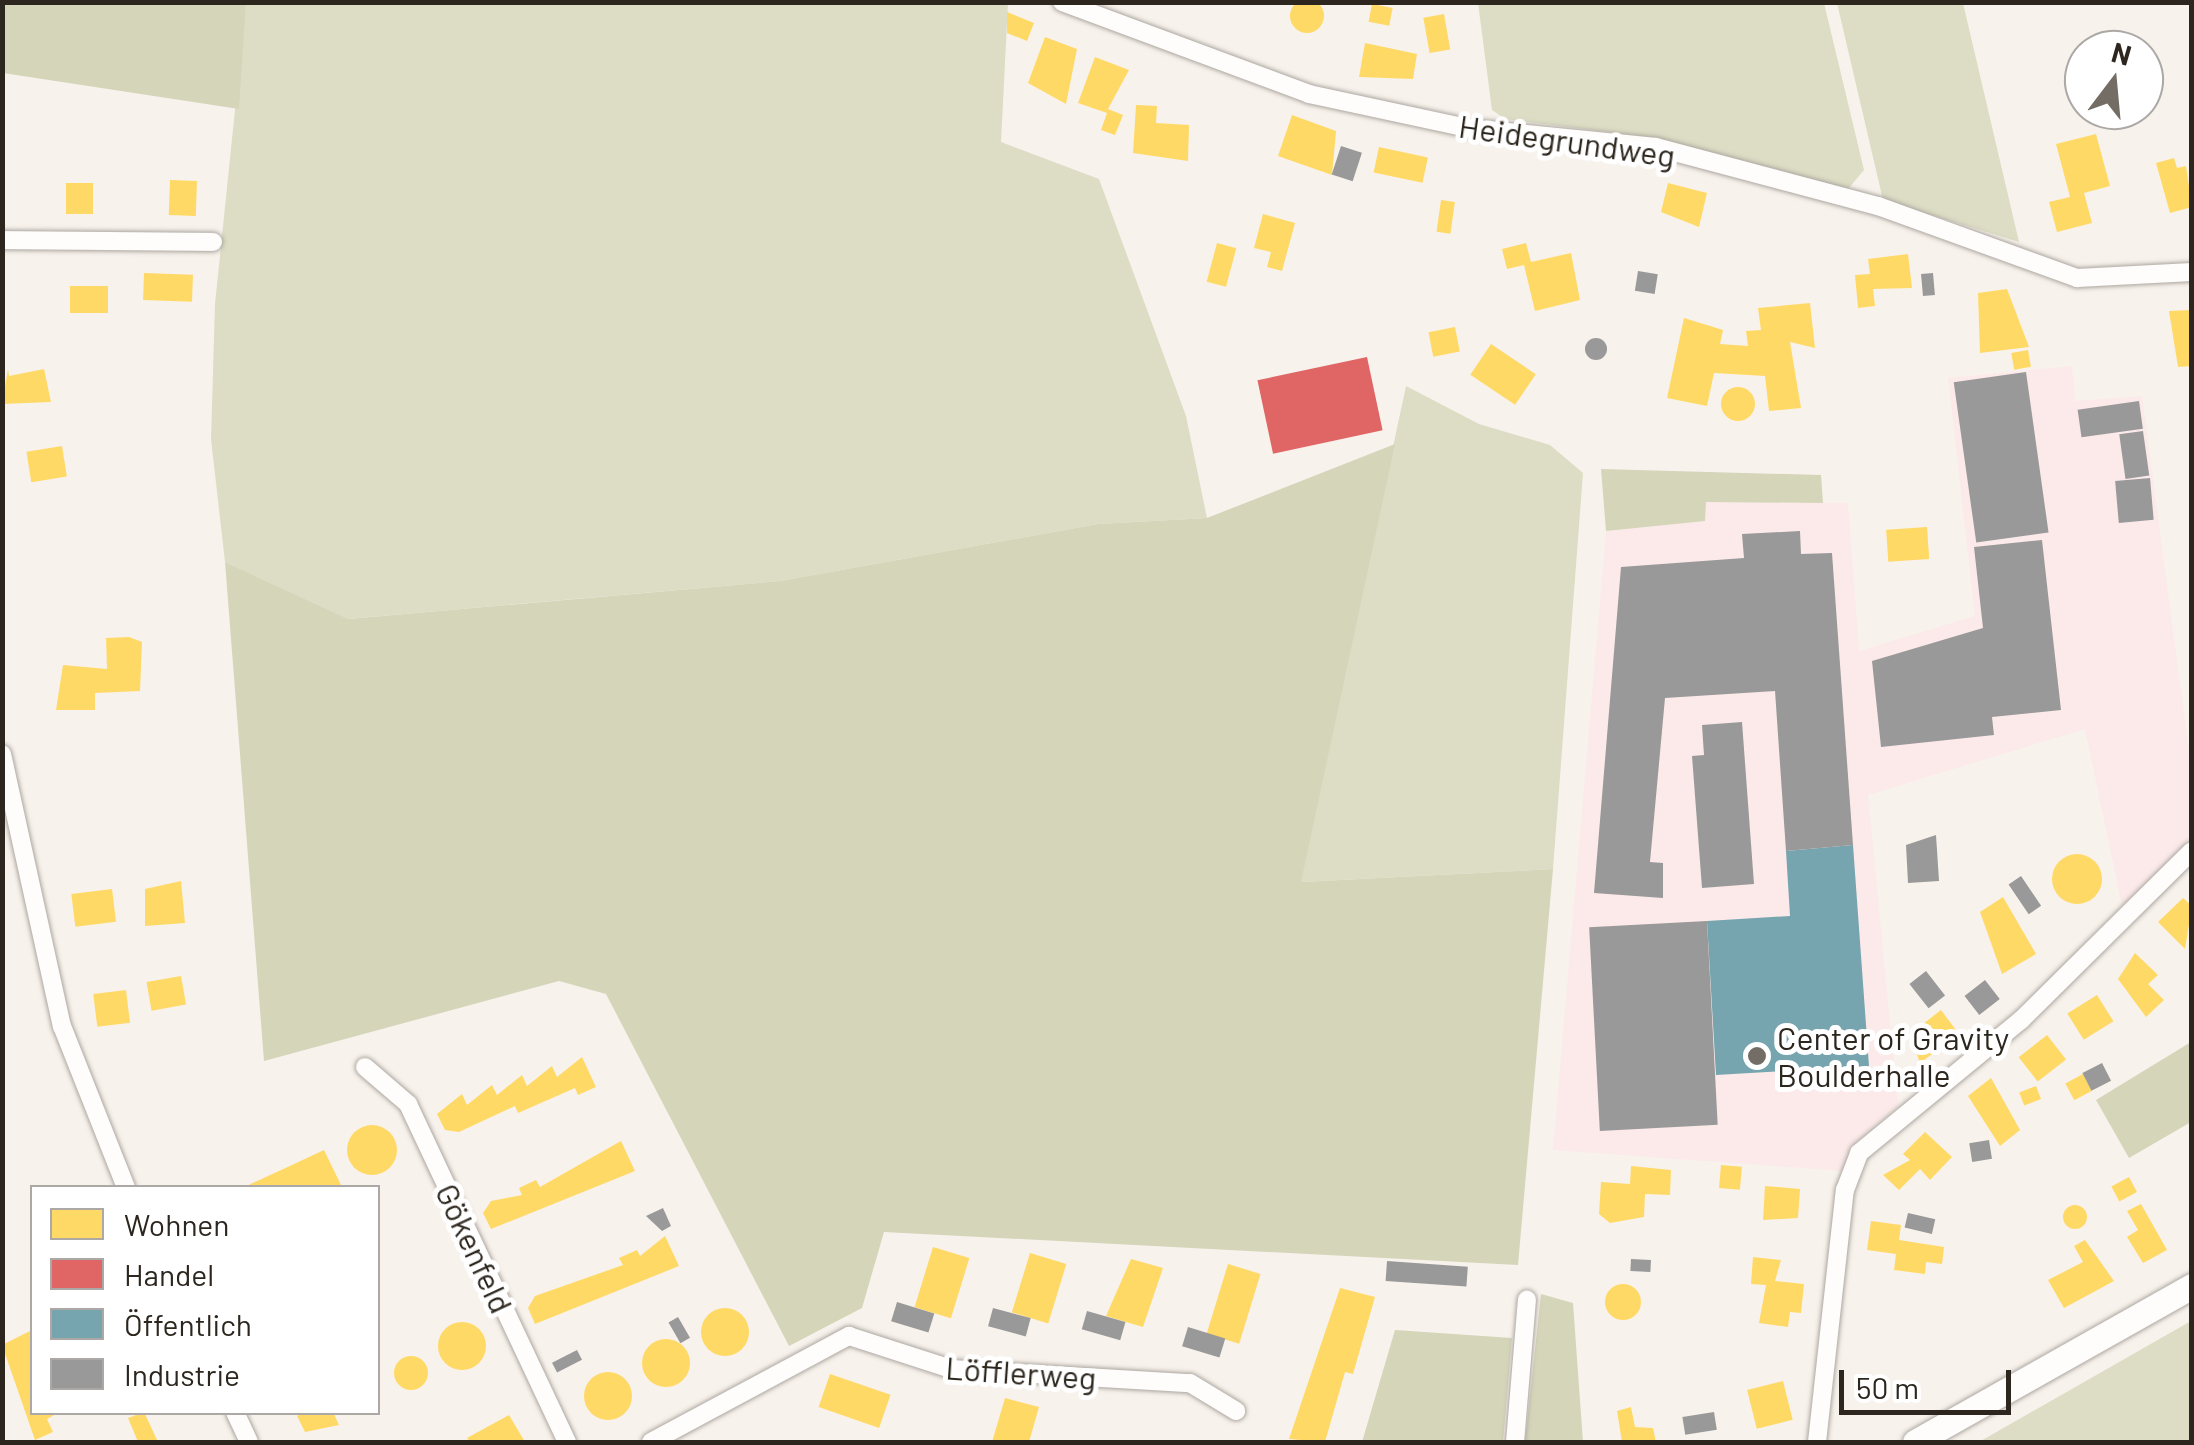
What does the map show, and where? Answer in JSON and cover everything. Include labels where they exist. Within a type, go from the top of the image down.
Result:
[{"type":"main road","points":[[1914,1442],[2192,1286]]},
{"type":"street","name":"Heidegrundweg","points":[[1062,2],[1308,94],[1467,128],[1656,147],[1878,206],[2077,278],[2192,272]]},
{"type":"street","points":[[2,240],[213,242]]},
{"type":"street","points":[[2,754],[10,825],[62,1026],[123,1180]]},
{"type":"street","points":[[1817,1442],[1845,1190],[1859,1153],[2022,1020],[2192,851]]},
{"type":"street","name":"Gökenfeld","points":[[365,1068],[408,1104],[567,1442]]},
{"type":"street","points":[[1516,1442],[1527,1300]]},
{"type":"street","name":"Löfflerweg","points":[[651,1442],[849,1336],[951,1369],[1190,1384],[1236,1411]]},
{"type":"street","points":[[237,1415],[249,1442]]},
{"type":"shaded area","points":[[2072,366],[2075,401],[2142,396],[2191,767],[2191,840],[2122,906],[2085,729],[1868,795],[1898,1106],[1854,1144],[1843,1171],[1553,1150],[1606,531],[1704,521],[1706,502],[1848,503],[1859,651],[1975,616],[1948,378]]},
{"type":"green space","points":[[2,3],[246,3],[239,109],[3,73]]},
{"type":"green space","points":[[246,3],[1008,3],[1001,142],[1099,179],[1186,416],[1207,518],[1098,524],[780,581],[347,619],[225,562],[211,439],[215,304]]},
{"type":"green space","points":[[1478,3],[1824,3],[1864,170],[1848,189],[1657,138],[1505,119],[1492,110]]},
{"type":"green space","points":[[1837,3],[1963,3],[2019,242],[1883,200]]},
{"type":"green space","points":[[1406,386],[1479,424],[1550,445],[1583,473],[1553,869],[1300,882]]},
{"type":"green space","points":[[1395,444],[1301,882],[1553,869],[1518,1265],[884,1232],[862,1308],[789,1346],[606,994],[559,981],[264,1061],[225,562],[348,619],[780,581],[1098,524],[1207,518]]},
{"type":"green space","points":[[1601,469],[1821,475],[1823,503],[1706,502],[1705,521],[1606,531]]},
{"type":"green space","points":[[2191,1042],[2191,1122],[2129,1158],[2096,1100]]},
{"type":"green space","points":[[1541,1294],[1573,1303],[1583,1442],[1525,1442]]},
{"type":"green space","points":[[2191,1321],[2191,1442],[1979,1442]]},
{"type":"green space","points":[[1395,1330],[1512,1338],[1503,1442],[1362,1442]]},
{"type":"building: Wohnen","points":[[1307,-1],[1319,4],[1324,16],[1319,28],[1307,33],[1295,28],[1290,16],[1295,4]]},
{"type":"building: Wohnen","points":[[1372,4],[1393,8],[1389,26],[1369,22]]},
{"type":"building: Wohnen","points":[[1007,12],[1034,23],[1027,41],[1007,33]]},
{"type":"building: Wohnen","points":[[1444,14],[1450,49],[1430,53],[1423,18]]},
{"type":"building: Wohnen","points":[[1045,37],[1077,49],[1066,104],[1028,83]]},
{"type":"building: Wohnen","points":[[1365,43],[1417,54],[1413,79],[1359,77]]},
{"type":"building: Wohnen","points":[[1095,57],[1129,70],[1108,109],[1123,115],[1115,135],[1101,130],[1107,113],[1078,103]]},
{"type":"building: Wohnen","points":[[1136,105],[1157,106],[1156,123],[1189,125],[1188,161],[1133,153]]},
{"type":"building: Wohnen","points":[[1292,115],[1336,131],[1332,175],[1278,156]]},
{"type":"building: Wohnen","points":[[2096,134],[2110,186],[2084,193],[2092,223],[2057,232],[2049,202],[2070,197],[2056,144]]},
{"type":"building: Wohnen","points":[[1379,147],[1428,157],[1423,183],[1374,172]]},
{"type":"building: Wohnen","points":[[2174,158],[2177,168],[2186,166],[2192,207],[2170,213],[2156,163]]},
{"type":"building: Wohnen","points":[[170,180],[197,181],[196,216],[169,215]]},
{"type":"building: Wohnen","points":[[66,183],[93,183],[93,214],[66,214]]},
{"type":"building: Wohnen","points":[[1668,183],[1707,193],[1699,227],[1661,212]]},
{"type":"building: Wohnen","points":[[1441,200],[1455,202],[1450,234],[1437,232]]},
{"type":"building: Wohnen","points":[[1263,214],[1295,223],[1282,271],[1267,267],[1271,252],[1254,248]]},
{"type":"building: Wohnen","points":[[1217,243],[1236,248],[1226,287],[1207,282]]},
{"type":"building: Wohnen","points":[[1526,243],[1531,262],[1571,253],[1580,300],[1535,311],[1524,265],[1507,269],[1502,249]]},
{"type":"building: Wohnen","points":[[1908,254],[1912,288],[1873,289],[1875,306],[1858,308],[1855,275],[1870,274],[1868,259]]},
{"type":"building: Wohnen","points":[[144,273],[193,275],[192,302],[143,300]]},
{"type":"building: Wohnen","points":[[70,286],[108,286],[108,313],[70,313]]},
{"type":"building: Wohnen","points":[[2007,289],[2029,347],[1980,353],[1978,293]]},
{"type":"building: Wohnen","points":[[1810,303],[1815,348],[1790,342],[1801,408],[1769,411],[1765,376],[1714,373],[1707,406],[1667,398],[1684,318],[1723,330],[1720,344],[1748,346],[1746,331],[1761,330],[1758,308]]},
{"type":"building: Wohnen","points":[[2192,310],[2192,366],[2178,367],[2169,311]]},
{"type":"building: Wohnen","points":[[1455,327],[1460,352],[1433,357],[1428,332]]},
{"type":"building: Wohnen","points":[[1491,344],[1536,374],[1515,405],[1470,375]]},
{"type":"building: Wohnen","points":[[2028,350],[2031,367],[2014,370],[2011,353]]},
{"type":"building: Wohnen","points":[[8,369],[9,376],[44,369],[51,402],[2,404]]},
{"type":"building: Wohnen","points":[[1738,387],[1750,392],[1755,404],[1750,416],[1738,421],[1726,416],[1721,404],[1726,392]]},
{"type":"building: Wohnen","points":[[62,446],[67,477],[31,482],[26,452]]},
{"type":"building: Wohnen","points":[[1927,527],[1929,559],[1888,562],[1886,530]]},
{"type":"building: Wohnen","points":[[129,637],[142,642],[140,691],[95,693],[95,710],[56,710],[63,665],[107,669],[106,638]]},
{"type":"building: Wohnen","points":[[2077,854],[2095,861],[2102,879],[2095,897],[2077,904],[2059,897],[2052,879],[2059,861]]},
{"type":"building: Wohnen","points":[[181,881],[185,923],[145,926],[145,889]]},
{"type":"building: Wohnen","points":[[112,889],[116,922],[75,927],[71,894]]},
{"type":"building: Wohnen","points":[[2003,897],[2036,954],[2002,974],[1980,912]]},
{"type":"building: Wohnen","points":[[2183,898],[2192,906],[2185,949],[2158,922]]},
{"type":"building: Wohnen","points":[[2135,953],[2158,975],[2148,984],[2164,1000],[2146,1017],[2118,979]]},
{"type":"building: Wohnen","points":[[181,976],[186,1005],[152,1011],[147,982]]},
{"type":"building: Wohnen","points":[[126,990],[130,1023],[97,1027],[93,994]]},
{"type":"building: Wohnen","points":[[2097,995],[2113,1021],[2084,1040],[2067,1014]]},
{"type":"building: Wohnen","points":[[1941,1010],[1959,1034],[1920,1063],[1910,1034]]},
{"type":"building: Wohnen","points":[[2047,1035],[2066,1059],[2038,1082],[2019,1057]]},
{"type":"building: Wohnen","points":[[582,1057],[596,1087],[578,1095],[575,1088],[518,1113],[515,1106],[459,1132],[445,1130],[437,1114],[462,1094],[467,1105],[492,1085],[497,1095],[522,1075],[527,1086],[552,1066],[557,1077]]},
{"type":"building: Wohnen","points":[[2083,1074],[2092,1091],[2074,1100],[2065,1083]]},
{"type":"building: Wohnen","points":[[1991,1078],[2020,1130],[2000,1146],[1968,1096]]},
{"type":"building: Wohnen","points":[[2036,1086],[2041,1099],[2024,1106],[2019,1092]]},
{"type":"building: Wohnen","points":[[372,1125],[389,1133],[397,1150],[389,1167],[372,1175],[355,1167],[347,1150],[355,1133]]},
{"type":"building: Wohnen","points":[[1925,1132],[1952,1157],[1930,1180],[1920,1169],[1899,1190],[1883,1175],[1910,1160],[1903,1154]]},
{"type":"building: Wohnen","points":[[621,1141],[635,1171],[491,1229],[483,1213],[491,1201],[522,1195],[519,1188],[536,1180],[540,1187]]},
{"type":"building: Wohnen","points":[[324,1150],[341,1185],[248,1185]]},
{"type":"building: Wohnen","points":[[1721,1165],[1742,1167],[1740,1190],[1719,1188]]},
{"type":"building: Wohnen","points":[[1631,1166],[1671,1170],[1670,1195],[1645,1194],[1644,1217],[1610,1223],[1599,1214],[1601,1182],[1630,1184]]},
{"type":"building: Wohnen","points":[[2129,1177],[2137,1192],[2119,1201],[2111,1186]]},
{"type":"building: Wohnen","points":[[1765,1186],[1800,1189],[1798,1218],[1763,1220]]},
{"type":"building: Wohnen","points":[[2141,1204],[2167,1250],[2143,1263],[2127,1237],[2138,1230],[2127,1211]]},
{"type":"building: Wohnen","points":[[2075,1205],[2084,1208],[2084,1226],[2075,1229],[2066,1226],[2063,1217],[2066,1208]]},
{"type":"building: Wohnen","points":[[1871,1221],[1901,1225],[1899,1240],[1944,1247],[1942,1264],[1926,1262],[1925,1274],[1894,1270],[1896,1254],[1867,1250]]},
{"type":"building: Wohnen","points":[[665,1236],[679,1266],[535,1324],[528,1308],[535,1296],[623,1265],[619,1258],[637,1250],[640,1256]]},
{"type":"building: Wohnen","points":[[2085,1240],[2114,1281],[2064,1308],[2048,1280],[2083,1262],[2074,1246]]},
{"type":"building: Wohnen","points":[[933,1247],[969,1258],[951,1318],[915,1307]]},
{"type":"building: Wohnen","points":[[1030,1253],[1066,1264],[1048,1323],[1012,1312]]},
{"type":"building: Wohnen","points":[[1753,1257],[1781,1260],[1775,1281],[1804,1284],[1801,1313],[1790,1312],[1788,1327],[1759,1323],[1766,1285],[1751,1284]]},
{"type":"building: Wohnen","points":[[1131,1259],[1163,1268],[1143,1327],[1106,1316]]},
{"type":"building: Wohnen","points":[[1228,1264],[1261,1274],[1239,1344],[1207,1334]]},
{"type":"building: Wohnen","points":[[1623,1284],[1636,1289],[1641,1302],[1636,1315],[1623,1320],[1610,1315],[1605,1302],[1610,1289]]},
{"type":"building: Wohnen","points":[[1340,1288],[1375,1297],[1353,1374],[1345,1372],[1325,1442],[1289,1439]]},
{"type":"building: Wohnen","points":[[725,1308],[742,1315],[749,1332],[742,1349],[725,1356],[708,1349],[701,1332],[708,1315]]},
{"type":"building: Wohnen","points":[[462,1322],[479,1329],[486,1346],[479,1363],[462,1370],[445,1363],[438,1346],[445,1329]]},
{"type":"building: Wohnen","points":[[30,1331],[30,1415],[54,1415],[47,1419],[53,1432],[35,1440],[2,1345]]},
{"type":"building: Wohnen","points":[[666,1339],[683,1346],[690,1363],[683,1380],[666,1387],[649,1380],[642,1363],[649,1346]]},
{"type":"building: Wohnen","points":[[411,1356],[423,1361],[428,1373],[423,1385],[411,1390],[399,1385],[394,1373],[399,1361]]},
{"type":"building: Wohnen","points":[[608,1372],[625,1379],[632,1396],[625,1413],[608,1420],[591,1413],[584,1396],[591,1379]]},
{"type":"building: Wohnen","points":[[830,1374],[891,1395],[879,1428],[819,1407]]},
{"type":"building: Wohnen","points":[[1783,1381],[1793,1420],[1757,1429],[1747,1390]]},
{"type":"building: Wohnen","points":[[1005,1398],[1039,1407],[1029,1442],[992,1442]]},
{"type":"building: Wohnen","points":[[1631,1407],[1635,1427],[1653,1428],[1656,1442],[1622,1442],[1617,1411]]},
{"type":"building: Wohnen","points":[[145,1415],[158,1442],[138,1442],[128,1418]]},
{"type":"building: Wohnen","points":[[334,1415],[339,1425],[305,1432],[297,1416]]},
{"type":"building: Wohnen","points":[[509,1415],[525,1442],[470,1442],[467,1438]]},
{"type":"building: Handel","points":[[1367,357],[1383,430],[1273,454],[1257,380]]},
{"type":"building: Öffentlich","points":[[1853,845],[1869,1066],[1716,1075],[1707,921],[1790,916],[1786,851]]},
{"type":"building: Industrie","points":[[1341,146],[1362,153],[1353,181],[1332,175]]},
{"type":"building: Industrie","points":[[1638,271],[1658,274],[1655,294],[1635,291]]},
{"type":"building: Industrie","points":[[1933,273],[1935,295],[1923,296],[1921,274]]},
{"type":"building: Industrie","points":[[1596,338],[1604,341],[1604,357],[1596,360],[1588,357],[1585,349],[1588,341]]},
{"type":"building: Industrie","points":[[2026,372],[2049,532],[1976,543],[1954,382]]},
{"type":"building: Industrie","points":[[2139,401],[2143,429],[2082,437],[2078,410]]},
{"type":"building: Industrie","points":[[2143,431],[2149,476],[2125,479],[2119,434]]},
{"type":"building: Industrie","points":[[2150,478],[2154,520],[2119,523],[2115,481]]},
{"type":"building: Industrie","points":[[1800,531],[1801,554],[1832,553],[1853,845],[1786,851],[1775,691],[1665,698],[1650,862],[1663,863],[1663,898],[1594,893],[1621,567],[1744,558],[1742,534]]},
{"type":"building: Industrie","points":[[2042,540],[2061,710],[1992,717],[1994,735],[1881,747],[1872,661],[1983,628],[1974,547]]},
{"type":"building: Industrie","points":[[1742,722],[1754,884],[1702,888],[1692,756],[1704,755],[1702,725]]},
{"type":"building: Industrie","points":[[1936,835],[1939,881],[1908,883],[1906,845]]},
{"type":"building: Industrie","points":[[2021,876],[2041,906],[2029,914],[2009,884]]},
{"type":"building: Industrie","points":[[1707,921],[1718,1125],[1600,1131],[1589,927]]},
{"type":"building: Industrie","points":[[1926,971],[1945,995],[1929,1008],[1909,984]]},
{"type":"building: Industrie","points":[[1985,980],[2000,999],[1979,1015],[1965,996]]},
{"type":"building: Industrie","points":[[2102,1063],[2111,1081],[2091,1091],[2082,1073]]},
{"type":"building: Industrie","points":[[1989,1140],[1992,1159],[1972,1162],[1969,1143]]},
{"type":"building: Industrie","points":[[663,1208],[671,1226],[662,1231],[646,1216]]},
{"type":"building: Industrie","points":[[1908,1213],[1935,1219],[1932,1234],[1905,1228]]},
{"type":"building: Industrie","points":[[1631,1259],[1651,1260],[1650,1272],[1630,1271]]},
{"type":"building: Industrie","points":[[1387,1261],[1468,1267],[1466,1287],[1386,1281]]},
{"type":"building: Industrie","points":[[897,1302],[934,1313],[928,1333],[891,1321]]},
{"type":"building: Industrie","points":[[993,1308],[1031,1318],[1026,1336],[988,1326]]},
{"type":"building: Industrie","points":[[1087,1311],[1125,1322],[1120,1340],[1082,1329]]},
{"type":"building: Industrie","points":[[678,1317],[690,1338],[680,1343],[668,1322]]},
{"type":"building: Industrie","points":[[1188,1327],[1225,1338],[1219,1358],[1182,1346]]},
{"type":"building: Industrie","points":[[577,1350],[582,1360],[557,1373],[552,1363]]},
{"type":"building: Industrie","points":[[1714,1412],[1717,1430],[1685,1435],[1682,1417]]},
{"type":"place","name":"Center of Gravity Boulderhalle","points":[[1757,1056]]}]
